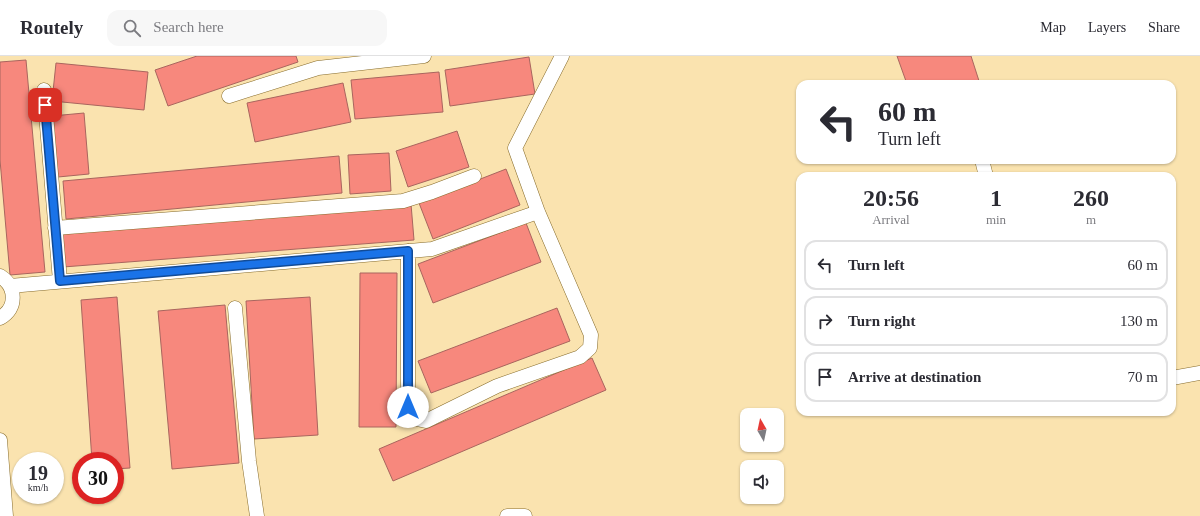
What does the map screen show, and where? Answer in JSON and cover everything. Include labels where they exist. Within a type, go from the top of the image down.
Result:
[{"type":"street","points":[[229,96],[318,68],[424,56]]},
{"type":"street","points":[[408,251],[408,407],[412,418],[426,421],[497,386],[580,357],[590,348],[591,335],[538,212],[516,148],[562,56]]},
{"type":"street","points":[[44,90],[60,281]]},
{"type":"street","points":[[55,228],[403,201],[474,176]]},
{"type":"street","points":[[5,281],[60,281],[432,249],[538,212]]},
{"type":"street","points":[[0,318],[6,314],[13,301],[13,293],[5,281]]},
{"type":"street","points":[[235,308],[249,461],[257,516]]},
{"type":"street","points":[[1176,377],[1200,373]]},
{"type":"street","points":[[0,440],[6,516]]},
{"type":"street","points":[[507,516],[525,516]]},
{"type":"building","points":[[197,56],[296,56],[298,62],[168,106],[155,70]]},
{"type":"building","points":[[897,56],[971,56],[979,80],[906,80]]},
{"type":"building","points":[[529,57],[535,94],[450,106],[445,70]]},
{"type":"building","points":[[26,60],[45,272],[10,275],[0,160],[0,62]]},
{"type":"building","points":[[56,63],[148,72],[144,110],[52,101]]},
{"type":"building","points":[[439,72],[443,112],[355,119],[351,80]]},
{"type":"building","points":[[343,83],[351,122],[255,142],[247,103]]},
{"type":"building","points":[[84,113],[89,174],[58,177],[52,116]]},
{"type":"building","points":[[457,131],[469,167],[408,187],[396,151]]},
{"type":"building","points":[[389,153],[391,191],[350,194],[348,155]]},
{"type":"building","points":[[339,156],[342,193],[66,219],[63,181]]},
{"type":"building","points":[[506,169],[520,205],[433,239],[419,203]]},
{"type":"building","points":[[411,204],[414,240],[63,267],[61,231]]},
{"type":"building","points":[[526,223],[541,262],[433,303],[418,264]]},
{"type":"building","points":[[360,273],[397,273],[396,427],[359,427]]},
{"type":"building","points":[[117,297],[130,468],[124,468],[124,452],[91,452],[81,300]]},
{"type":"building","points":[[310,297],[318,435],[254,439],[246,301]]},
{"type":"building","points":[[225,305],[239,463],[172,469],[158,311]]},
{"type":"building","points":[[557,308],[570,341],[431,393],[418,361]]},
{"type":"building","points":[[592,358],[606,390],[393,481],[379,449]]},
{"type":"route","points":[[45,105],[60,281],[408,251],[408,407]]}]
